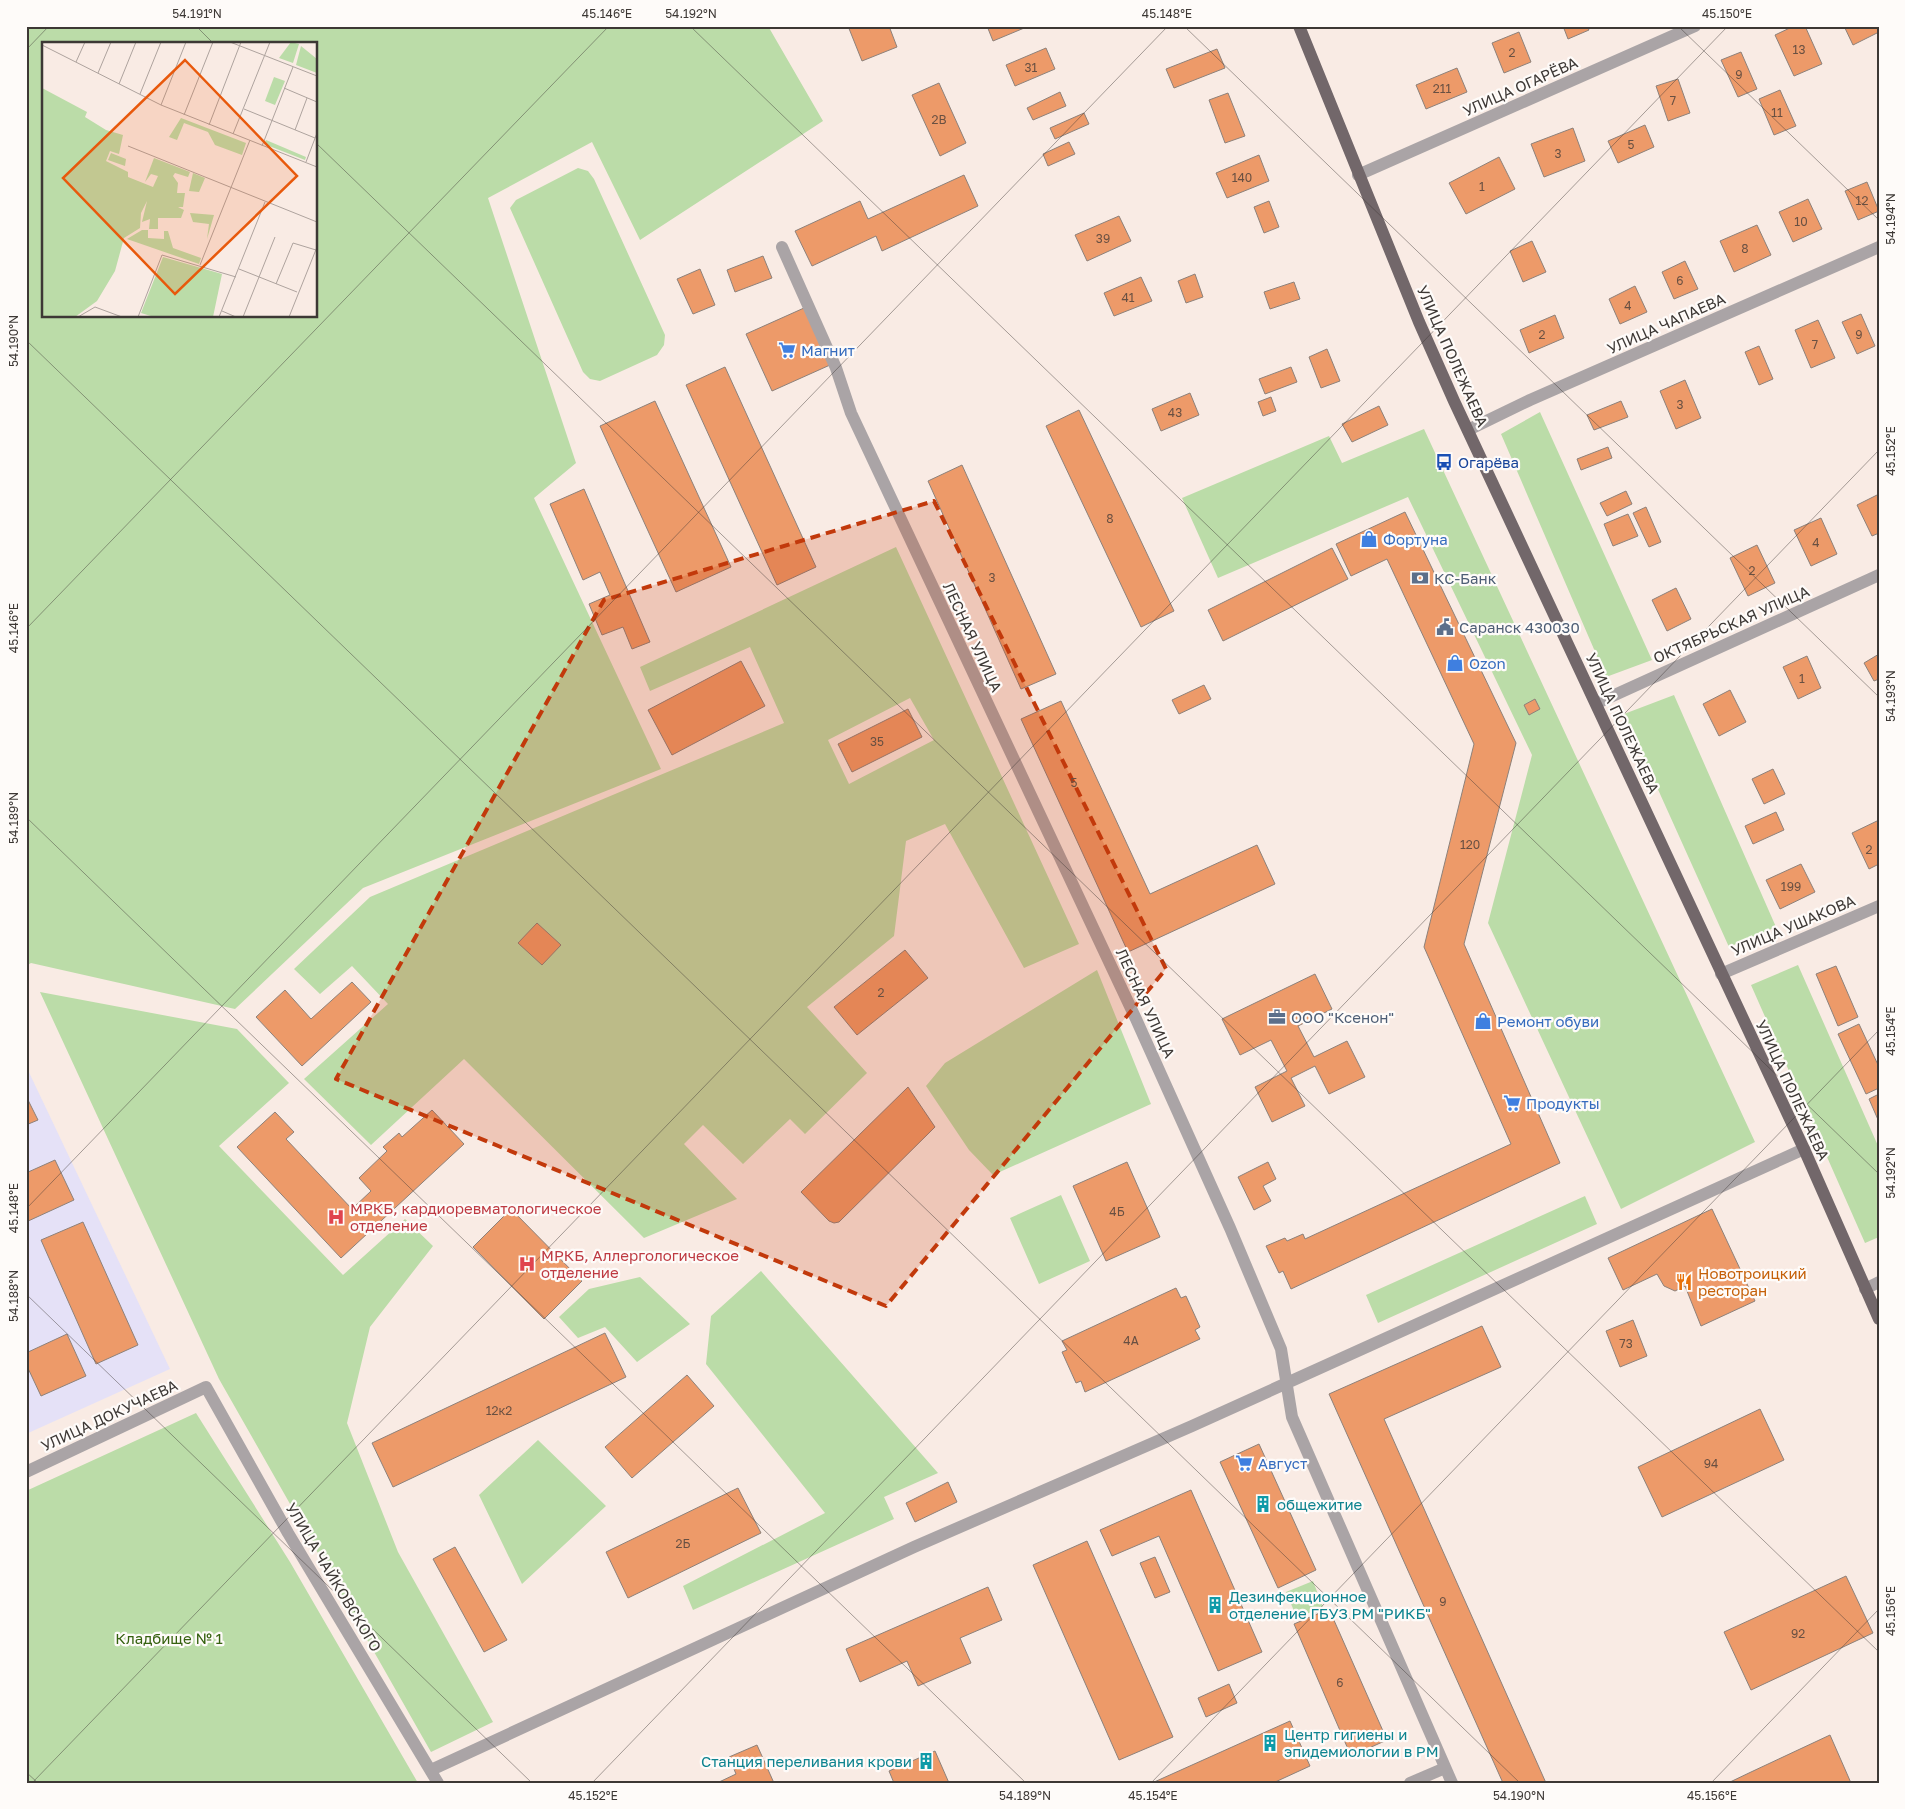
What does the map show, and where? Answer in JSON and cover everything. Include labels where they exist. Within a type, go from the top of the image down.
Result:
[{"type":"main road","name":"УЛИЦА ПОЛЕЖАЕВА","points":[[1298,26],[1419,322],[1597,703],[1720,974],[1804,1149],[1864,1289],[1879,1319]]},
{"type":"street","name":"УЛИЦА ОГАРЁВА","points":[[1358,175],[1694,26]]},
{"type":"street","name":"ЛЕСНАЯ УЛИЦА","points":[[782,247],[836,368],[851,413],[1136,1019],[1230,1228],[1281,1349],[1285,1384],[1292,1417],[1452,1783]]},
{"type":"street","name":"УЛИЦА ЧАПАЕВА","points":[[1468,430],[1530,400],[1879,247]]},
{"type":"street","name":"ОКТЯБРЬСКАЯ УЛИЦА","points":[[1597,703],[1879,575]]},
{"type":"street","name":"УЛИЦА УШАКОВА","points":[[1720,974],[1879,906]]},
{"type":"street","points":[[431,1770],[914,1547],[1285,1384],[1804,1149]]},
{"type":"street","points":[[1864,1289],[1879,1282]]},
{"type":"street","name":"УЛИЦА ЧАЙКОВСКОГО","points":[[206,1387],[288,1533],[438,1783]]},
{"type":"street","name":"УЛИЦА ДОКУЧАЕВА","points":[[26,1472],[206,1387]]},
{"type":"street","points":[[1410,1783],[1445,1768]]},
{"type":"highlighted area","points":[[934,501],[1166,969],[886,1306],[336,1079],[604,600]]},
{"type":"shaded area","points":[[26,1066],[170,1369],[26,1434]]},
{"type":"green space","points":[[26,26],[768,26],[823,121],[640,240],[592,142],[488,198],[576,463],[534,498],[661,769],[363,888],[235,1009],[31,963],[26,966]]},
{"type":"green space","points":[[578,168],[588,171],[594,179],[665,335],[664,345],[657,355],[600,381],[590,379],[583,372],[510,208],[516,200]]},
{"type":"green space","points":[[1540,412],[1652,660],[1606,677],[1501,434]]},
{"type":"green space","points":[[1424,429],[1755,1142],[1621,1209],[1488,923],[1532,755],[1408,497],[1218,578],[1182,498],[1329,436],[1342,463]]},
{"type":"green space","points":[[896,547],[1079,944],[1024,968],[945,824],[906,841],[894,936],[807,1007],[867,1073],[805,1134],[790,1119],[743,1164],[703,1125],[684,1144],[737,1199],[644,1238],[464,1059],[371,1145],[304,1079],[388,1004],[352,966],[320,994],[294,969],[370,897],[784,723],[750,647],[650,691],[640,667]],"holes":[[[910,698],[934,740],[849,784],[828,740]]]},
{"type":"green space","points":[[1674,695],[1776,927],[1729,947],[1624,714]]},
{"type":"green space","points":[[1798,965],[1879,1148],[1879,1237],[1865,1243],[1751,985]]},
{"type":"green space","points":[[1097,970],[1151,1104],[993,1175],[969,1150],[926,1086],[945,1063]]},
{"type":"green space","points":[[40,992],[237,1029],[289,1083],[219,1146],[343,1275],[405,1219],[433,1246],[370,1327],[347,1423],[398,1552],[493,1722],[431,1752],[219,1379]]},
{"type":"green space","points":[[1061,1195],[1090,1261],[1039,1284],[1010,1218]]},
{"type":"green space","points":[[1585,1196],[1597,1224],[1378,1323],[1366,1295]]},
{"type":"green space","points":[[761,1271],[938,1473],[884,1497],[894,1519],[693,1610],[683,1586],[825,1513],[706,1364],[711,1316]]},
{"type":"green space","points":[[640,1277],[690,1324],[637,1362],[605,1327],[578,1338],[559,1317],[589,1289]]},
{"type":"green space","name":"Кладбище № 1","points":[[196,1413],[290,1562],[418,1783],[26,1783],[26,1491]]},
{"type":"green space","points":[[538,1440],[606,1506],[522,1584],[479,1495]]},
{"type":"green space","points":[[1313,1581],[1323,1607],[1297,1618],[1286,1592]]},
{"type":"building","points":[[848,26],[889,26],[897,47],[862,61]]},
{"type":"building","points":[[987,26],[1029,26],[993,41]]},
{"type":"building","points":[[1563,26],[1587,26],[1589,30],[1568,39]]},
{"type":"building","points":[[1794,26],[1805,26],[1822,64],[1794,76],[1775,35]]},
{"type":"building","points":[[1844,26],[1879,26],[1879,32],[1853,45]]},
{"type":"building","points":[[1519,32],[1531,62],[1504,73],[1492,43]]},
{"type":"building","points":[[1046,48],[1055,69],[1015,86],[1006,65]]},
{"type":"building","points":[[1217,49],[1225,68],[1174,88],[1166,69]]},
{"type":"building","points":[[1741,52],[1757,89],[1738,97],[1721,60]]},
{"type":"building","points":[[1457,68],[1467,92],[1426,109],[1416,85]]},
{"type":"building","points":[[1678,79],[1690,113],[1668,121],[1656,86]]},
{"type":"building","points":[[939,83],[966,143],[940,156],[912,95]]},
{"type":"building","points":[[1780,90],[1796,126],[1774,135],[1759,99]]},
{"type":"building","points":[[1060,92],[1066,106],[1033,120],[1027,108]]},
{"type":"building","points":[[1228,93],[1245,136],[1225,143],[1209,100]]},
{"type":"building","points":[[1084,113],[1089,124],[1055,139],[1050,128]]},
{"type":"building","points":[[1645,125],[1654,147],[1618,163],[1608,141]]},
{"type":"building","points":[[1573,128],[1585,161],[1544,177],[1531,144]]},
{"type":"building","points":[[1069,142],[1075,154],[1048,166],[1043,154]]},
{"type":"building","points":[[1259,155],[1269,181],[1227,198],[1216,173]]},
{"type":"building","points":[[1499,157],[1515,189],[1466,214],[1449,183]]},
{"type":"building","points":[[964,175],[978,206],[882,251],[876,236],[812,266],[795,231],[860,201],[868,219]]},
{"type":"building","points":[[1867,182],[1879,211],[1858,220],[1845,191]]},
{"type":"building","points":[[1808,199],[1822,229],[1793,242],[1779,212]]},
{"type":"building","points":[[1269,201],[1279,227],[1264,233],[1254,207]]},
{"type":"building","points":[[1119,216],[1131,241],[1087,261],[1075,235]]},
{"type":"building","points":[[1757,225],[1771,255],[1734,272],[1720,241]]},
{"type":"building","points":[[1532,241],[1546,272],[1523,282],[1510,251]]},
{"type":"building","points":[[763,256],[772,278],[735,292],[727,270]]},
{"type":"building","points":[[1685,261],[1698,289],[1674,299],[1662,272]]},
{"type":"building","points":[[700,269],[715,305],[693,314],[677,279]]},
{"type":"building","points":[[1195,274],[1203,297],[1186,303],[1178,281]]},
{"type":"building","points":[[1141,277],[1152,301],[1114,316],[1104,293]]},
{"type":"building","points":[[1294,282],[1300,299],[1270,309],[1264,292]]},
{"type":"building","points":[[1635,286],[1647,312],[1620,324],[1609,299]]},
{"type":"building","points":[[804,308],[830,365],[772,391],[746,334]]},
{"type":"building","points":[[1861,314],[1875,346],[1857,354],[1842,322]]},
{"type":"building","points":[[1555,315],[1564,338],[1529,353],[1520,330]]},
{"type":"building","points":[[1818,320],[1835,358],[1811,368],[1795,330]]},
{"type":"building","points":[[1759,346],[1773,379],[1759,385],[1745,352]]},
{"type":"building","points":[[1327,349],[1340,381],[1321,388],[1309,357]]},
{"type":"building","points":[[725,367],[816,567],[777,585],[686,385]]},
{"type":"building","points":[[1291,367],[1297,382],[1265,394],[1259,379]]},
{"type":"building","points":[[1685,380],[1701,418],[1676,429],[1660,391]]},
{"type":"building","points":[[1190,393],[1199,415],[1161,431],[1152,409]]},
{"type":"building","points":[[1271,397],[1276,411],[1263,416],[1258,402]]},
{"type":"building","points":[[655,401],[731,567],[676,592],[600,426]]},
{"type":"building","points":[[1621,401],[1628,417],[1594,430],[1587,415]]},
{"type":"building","points":[[1379,406],[1388,425],[1352,442],[1342,424]]},
{"type":"building","points":[[1079,410],[1174,611],[1141,627],[1046,426]]},
{"type":"building","points":[[1608,447],[1612,458],[1581,470],[1577,459]]},
{"type":"building","points":[[962,465],[1056,674],[1021,689],[928,481]]},
{"type":"building","points":[[584,489],[650,642],[632,649],[623,627],[602,635],[589,604],[610,595],[600,572],[583,580],[550,504]]},
{"type":"building","points":[[1626,491],[1632,504],[1607,516],[1600,503]]},
{"type":"building","points":[[1879,494],[1879,533],[1872,536],[1857,505]]},
{"type":"building","points":[[1646,507],[1661,542],[1649,547],[1633,513]]},
{"type":"building","points":[[1405,512],[1516,743],[1464,944],[1560,1163],[1291,1289],[1283,1271],[1279,1273],[1266,1246],[1285,1238],[1287,1241],[1303,1234],[1305,1239],[1511,1144],[1424,947],[1474,744],[1387,559],[1351,576],[1336,544]]},
{"type":"building","points":[[1628,514],[1638,536],[1613,546],[1604,524]]},
{"type":"building","points":[[1821,518],[1837,554],[1811,566],[1794,530]]},
{"type":"building","points":[[1757,545],[1775,583],[1748,596],[1730,558]]},
{"type":"building","points":[[1332,548],[1348,579],[1223,641],[1208,610]]},
{"type":"building","points":[[1676,588],[1691,619],[1667,631],[1652,600]]},
{"type":"building","points":[[1879,654],[1879,679],[1874,681],[1864,663]]},
{"type":"building","points":[[1807,656],[1821,688],[1798,699],[1783,667]]},
{"type":"building","points":[[741,661],[765,706],[672,755],[648,710]]},
{"type":"building","points":[[1204,685],[1211,699],[1179,714],[1172,700]]},
{"type":"building","points":[[1730,690],[1746,722],[1719,736],[1703,704]]},
{"type":"building","points":[[1535,699],[1540,709],[1529,715],[1524,705]]},
{"type":"building","points":[[1061,701],[1150,894],[1257,845],[1275,884],[1128,952],[1021,719]]},
{"type":"building","points":[[908,709],[922,737],[852,772],[838,744]]},
{"type":"building","points":[[1773,769],[1785,794],[1764,804],[1752,779]]},
{"type":"building","points":[[1776,812],[1784,830],[1753,844],[1745,826]]},
{"type":"building","points":[[1879,820],[1879,864],[1869,869],[1852,833]]},
{"type":"building","points":[[1801,864],[1815,892],[1780,909],[1766,880]]},
{"type":"building","points":[[537,923],[561,945],[542,965],[518,943]]},
{"type":"building","points":[[905,950],[928,978],[857,1035],[834,1007]]},
{"type":"building","points":[[1836,966],[1858,1017],[1838,1026],[1816,974]]},
{"type":"building","points":[[1315,974],[1332,1009],[1298,1026],[1314,1057],[1347,1041],[1365,1077],[1329,1094],[1315,1066],[1291,1078],[1305,1106],[1272,1122],[1255,1087],[1287,1071],[1271,1040],[1240,1055],[1222,1019]]},
{"type":"building","points":[[352,982],[371,1002],[302,1066],[256,1017],[285,990],[311,1019]]},
{"type":"building","points":[[1859,1024],[1879,1067],[1879,1088],[1866,1094],[1838,1034]]},
{"type":"building","points":[[908,1087],[935,1127],[839,1222],[829,1221],[801,1192]]},
{"type":"building","points":[[1879,1094],[1879,1122],[1869,1099]]},
{"type":"building","points":[[26,1096],[38,1120],[26,1125]]},
{"type":"building","points":[[432,1110],[464,1144],[341,1258],[237,1147],[275,1112],[294,1132],[286,1139],[352,1209],[371,1191],[359,1178],[387,1151],[383,1147],[399,1133],[402,1137]]},
{"type":"building","points":[[55,1160],[74,1200],[26,1222],[26,1173]]},
{"type":"building","points":[[1127,1162],[1160,1237],[1106,1261],[1073,1186]]},
{"type":"building","points":[[1268,1162],[1276,1179],[1263,1186],[1271,1201],[1254,1210],[1238,1177]]},
{"type":"building","points":[[511,1209],[582,1281],[544,1319],[473,1247]]},
{"type":"building","points":[[1712,1209],[1755,1301],[1701,1326],[1685,1286],[1675,1291],[1664,1286],[1657,1274],[1623,1290],[1608,1258]]},
{"type":"building","points":[[83,1222],[138,1345],[96,1364],[41,1240]]},
{"type":"building","points":[[1176,1288],[1181,1298],[1186,1296],[1200,1327],[1195,1330],[1200,1339],[1085,1392],[1081,1381],[1076,1383],[1062,1352],[1067,1350],[1062,1341]]},
{"type":"building","points":[[1633,1320],[1647,1356],[1620,1367],[1606,1331]]},
{"type":"building","points":[[1482,1326],[1501,1367],[1384,1419],[1546,1783],[1503,1783],[1329,1394]]},
{"type":"building","points":[[605,1333],[626,1377],[393,1487],[372,1443]]},
{"type":"building","points":[[67,1334],[86,1376],[41,1396],[26,1364],[26,1353]]},
{"type":"building","points":[[687,1375],[714,1406],[632,1478],[605,1447]]},
{"type":"building","points":[[1760,1409],[1784,1460],[1662,1517],[1638,1467]]},
{"type":"building","name":"общежитие","points":[[1259,1444],[1316,1570],[1278,1588],[1220,1462]]},
{"type":"building","points":[[948,1482],[957,1502],[915,1522],[906,1503]]},
{"type":"building","points":[[738,1488],[761,1533],[628,1598],[606,1552]]},
{"type":"building","name":"Дезинфекционное отделение ГБУЗ РМ \"РИКБ\"","points":[[1191,1490],[1262,1652],[1218,1671],[1159,1536],[1112,1556],[1100,1530]]},
{"type":"building","points":[[1087,1541],[1173,1737],[1119,1760],[1033,1565]]},
{"type":"building","points":[[455,1547],[507,1640],[484,1652],[433,1559]]},
{"type":"building","points":[[1155,1557],[1170,1592],[1155,1598],[1140,1563]]},
{"type":"building","points":[[1846,1576],[1873,1633],[1751,1690],[1724,1632]]},
{"type":"building","points":[[988,1587],[1002,1620],[960,1638],[971,1663],[918,1686],[907,1661],[860,1682],[846,1649]]},
{"type":"building","points":[[1329,1609],[1387,1740],[1351,1756],[1294,1624]]},
{"type":"building","points":[[1229,1684],[1237,1703],[1206,1717],[1198,1698]]},
{"type":"building","name":"Центр гигиены и эпидемиологии в РМ","points":[[1290,1721],[1310,1766],[1273,1783],[1152,1783]]},
{"type":"building","points":[[1830,1735],[1851,1783],[1728,1783],[1751,1772]]},
{"type":"building","points":[[757,1745],[774,1783],[717,1783],[736,1774],[729,1757]]},
{"type":"building","name":"Станция переливания крови","points":[[935,1751],[949,1783],[894,1783],[889,1771]]},
{"type":"place","name":"Магнит","points":[[787,350]]},
{"type":"place","name":"Огарёва","points":[[1444,462]]},
{"type":"place","name":"Фортуна","points":[[1369,539]]},
{"type":"place","name":"КС-Банк","points":[[1420,578]]},
{"type":"place","name":"Саранск 430030","points":[[1445,627]]},
{"type":"place","name":"Ozon","points":[[1455,663]]},
{"type":"place","name":"ООО \"Ксенон\"","points":[[1277,1017]]},
{"type":"place","name":"Ремонт обуви","points":[[1483,1021]]},
{"type":"place","name":"Продукты","points":[[1512,1103]]},
{"type":"place","name":"МРКБ, кардиоревматологическое отделение","points":[[336,1217]]},
{"type":"place","name":"МРКБ, Аллергологическое отделение","points":[[527,1264]]},
{"type":"place","name":"Новотроицкий ресторан","points":[[1684,1282]]},
{"type":"place","name":"Август","points":[[1244,1463]]},
{"type":"place","name":"общежитие","points":[[1263,1504]]},
{"type":"place","name":"Дезинфекционное отделение ГБУЗ РМ \"РИКБ\"","points":[[1215,1605]]},
{"type":"place","name":"Центр гигиены и эпидемиологии в РМ","points":[[1270,1743]]},
{"type":"place","name":"Станция переливания крови","points":[[926,1761]]}]
